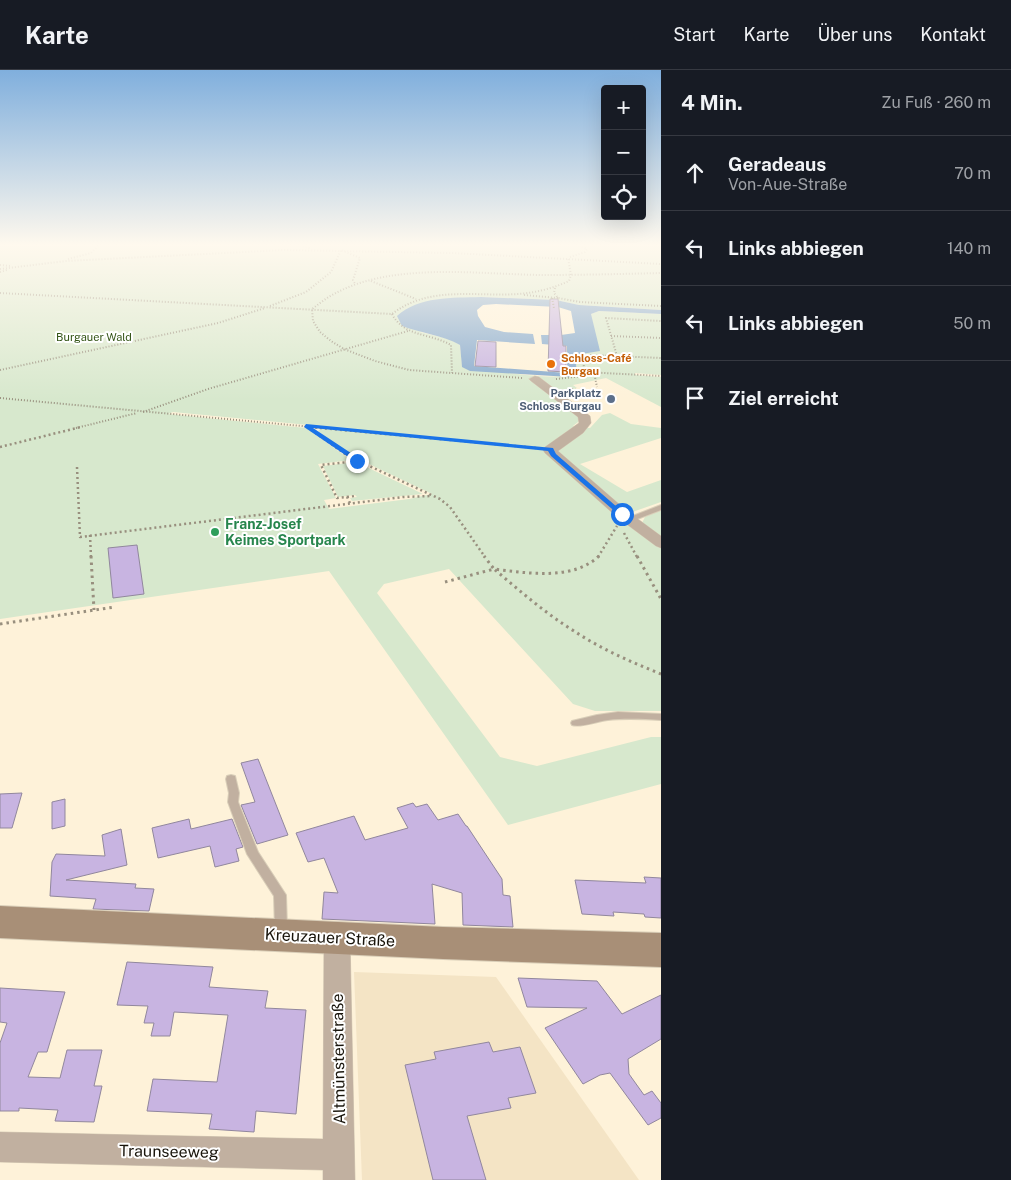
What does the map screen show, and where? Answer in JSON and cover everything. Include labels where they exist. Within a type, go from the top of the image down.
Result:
[{"type":"main road","name":"Kreuzauer Straße","points":[[0,922],[443,943],[661,950]]},
{"type":"street","points":[[535,379],[584,416],[585,423],[579,430],[550,450],[628,519],[661,543]]},
{"type":"street","name":"Altmünsterstraße","points":[[337,937],[339,1167]]},
{"type":"street","name":"Traunseeweg","points":[[0,1147],[339,1167]]},
{"type":"lane","points":[[628,519],[661,507]]},
{"type":"lane","points":[[576,724],[613,716],[639,715],[661,717]]},
{"type":"lane","points":[[231,779],[234,793],[233,802],[253,854],[280,895],[281,934]]},
{"type":"path","points":[[37,296],[392,314],[400,306],[417,299],[455,296]]},
{"type":"path","points":[[0,370],[218,323],[296,296]]},
{"type":"path","points":[[312,309],[328,296]]},
{"type":"path","points":[[409,296],[417,299]]},
{"type":"path","points":[[528,296],[580,302],[661,306]]},
{"type":"path","points":[[552,299],[554,307]]},
{"type":"path","points":[[312,309],[313,326],[324,336],[345,349],[400,368],[535,379],[576,378],[583,376],[585,372],[582,357],[592,355],[661,358]]},
{"type":"path","points":[[392,314],[395,322],[408,331],[446,341],[451,345],[452,373]]},
{"type":"path","points":[[617,356],[606,318],[661,321]]},
{"type":"path","points":[[0,447],[142,412],[208,389],[408,331]]},
{"type":"path","points":[[612,336],[661,338]]},
{"type":"path","points":[[585,372],[661,376]]},
{"type":"path","points":[[594,372],[597,387]]},
{"type":"path","points":[[0,398],[550,450]]},
{"type":"path","points":[[306,426],[357,461],[450,506],[494,569],[558,620],[588,640],[621,658],[661,674]]},
{"type":"path","points":[[355,496],[338,498],[321,465],[330,462],[357,461]]},
{"type":"path","points":[[77,467],[80,537],[403,497],[432,496]]},
{"type":"path","points":[[347,497],[350,504]]},
{"type":"path","points":[[445,582],[494,569],[541,572],[579,568],[589,564],[598,557],[619,523],[661,599]]},
{"type":"path","points":[[90,535],[94,610]]},
{"type":"path","points":[[0,624],[115,606]]},
{"type":"shaded area","points":[[354,972],[496,977],[639,1180],[362,1180]]},
{"type":"green space","name":"Burgauer Wald","points":[[0,296],[661,296],[661,310],[579,305],[556,300],[481,297],[420,332],[449,339],[460,345],[462,366],[554,377],[577,373],[575,355],[586,352],[591,314],[599,311],[661,314],[661,375],[635,373],[635,375],[661,377],[661,407],[606,378],[573,385],[577,388],[552,394],[578,416],[578,422],[573,426],[590,428],[602,415],[610,413],[631,424],[661,428],[661,438],[580,464],[627,492],[661,480],[661,502],[621,516],[661,547],[661,711],[595,711],[573,704],[449,569],[384,584],[377,593],[500,757],[537,766],[651,737],[661,737],[661,784],[508,825],[329,571],[0,619]],"holes":[[[173,412],[535,447],[534,449],[322,428],[318,431],[350,455],[432,494],[409,499],[329,509],[324,500],[336,498],[318,464],[351,460],[306,428],[168,414]]]},
{"type":"green space","points":[[356,462],[423,494],[352,501],[350,498],[357,497],[355,495],[338,497],[323,466]]},
{"type":"green space","points":[[661,510],[661,539],[641,525],[645,517]]},
{"type":"water","points":[[481,297],[556,300],[579,305],[661,310],[661,314],[599,311],[591,314],[600,351],[575,355],[577,373],[570,377],[470,371],[462,367],[460,345],[402,326],[397,316],[406,309],[426,301]],"holes":[[[483,305],[558,307],[571,311],[575,333],[541,335],[542,344],[567,346],[567,373],[474,366],[477,340],[535,344],[533,334],[504,332],[485,327],[478,316],[477,310]]]},
{"type":"building","points":[[550,299],[558,299],[563,346],[566,346],[566,372],[548,371]]},
{"type":"building","points":[[478,341],[496,342],[496,367],[475,366]]},
{"type":"building","points":[[137,545],[144,594],[113,598],[108,548]]},
{"type":"building","points":[[258,759],[288,835],[257,844],[241,805],[255,802],[241,763]]},
{"type":"building","points":[[22,793],[12,828],[0,828],[0,794]]},
{"type":"building","points":[[65,799],[65,826],[52,829],[52,802]]},
{"type":"building","points":[[413,803],[416,807],[427,804],[438,820],[458,814],[502,879],[503,895],[510,896],[513,927],[463,925],[462,893],[432,884],[435,924],[322,919],[324,892],[338,893],[324,858],[308,862],[296,833],[354,816],[365,840],[408,828],[397,808]]},
{"type":"building","points":[[189,819],[191,829],[232,819],[243,847],[236,849],[239,861],[215,867],[210,846],[158,858],[152,828]]},
{"type":"building","points":[[121,829],[127,865],[66,880],[136,884],[135,888],[154,889],[149,911],[93,909],[96,899],[50,896],[52,862],[56,854],[105,856],[102,835]]},
{"type":"building","points":[[644,877],[661,878],[661,918],[645,917],[644,914],[613,912],[614,916],[582,914],[575,880],[646,883]]},
{"type":"building","points":[[127,962],[213,967],[209,987],[268,991],[265,1008],[306,1010],[296,1114],[256,1111],[254,1132],[209,1129],[212,1114],[147,1111],[153,1079],[217,1082],[228,1015],[174,1012],[170,1036],[151,1036],[154,1023],[144,1023],[148,1006],[117,1005]]},
{"type":"building","points":[[518,978],[597,981],[622,1014],[661,995],[661,1039],[628,1059],[629,1074],[644,1095],[652,1091],[661,1103],[661,1118],[648,1125],[610,1073],[600,1075],[583,1084],[545,1028],[587,1008],[527,1007]]},
{"type":"building","points":[[0,988],[65,992],[47,1052],[38,1052],[28,1077],[60,1078],[67,1050],[102,1050],[94,1086],[102,1086],[94,1122],[55,1121],[58,1110],[19,1108],[19,1111],[0,1111],[0,1043],[7,1023],[0,1022]]},
{"type":"building","points":[[489,1042],[493,1052],[520,1047],[536,1093],[508,1098],[511,1108],[467,1116],[486,1180],[433,1180],[405,1065],[436,1059],[434,1052]]},
{"type":"place","name":"Schloss-Café Burgau","points":[[551,364]]},
{"type":"place","name":"Parkplatz Schloss Burgau","points":[[611,399]]},
{"type":"place","name":"Franz-Josef Keimes Sportpark","points":[[215,532]]},
{"type":"route","points":[[357,461],[306,426],[550,450],[622,514]]}]
